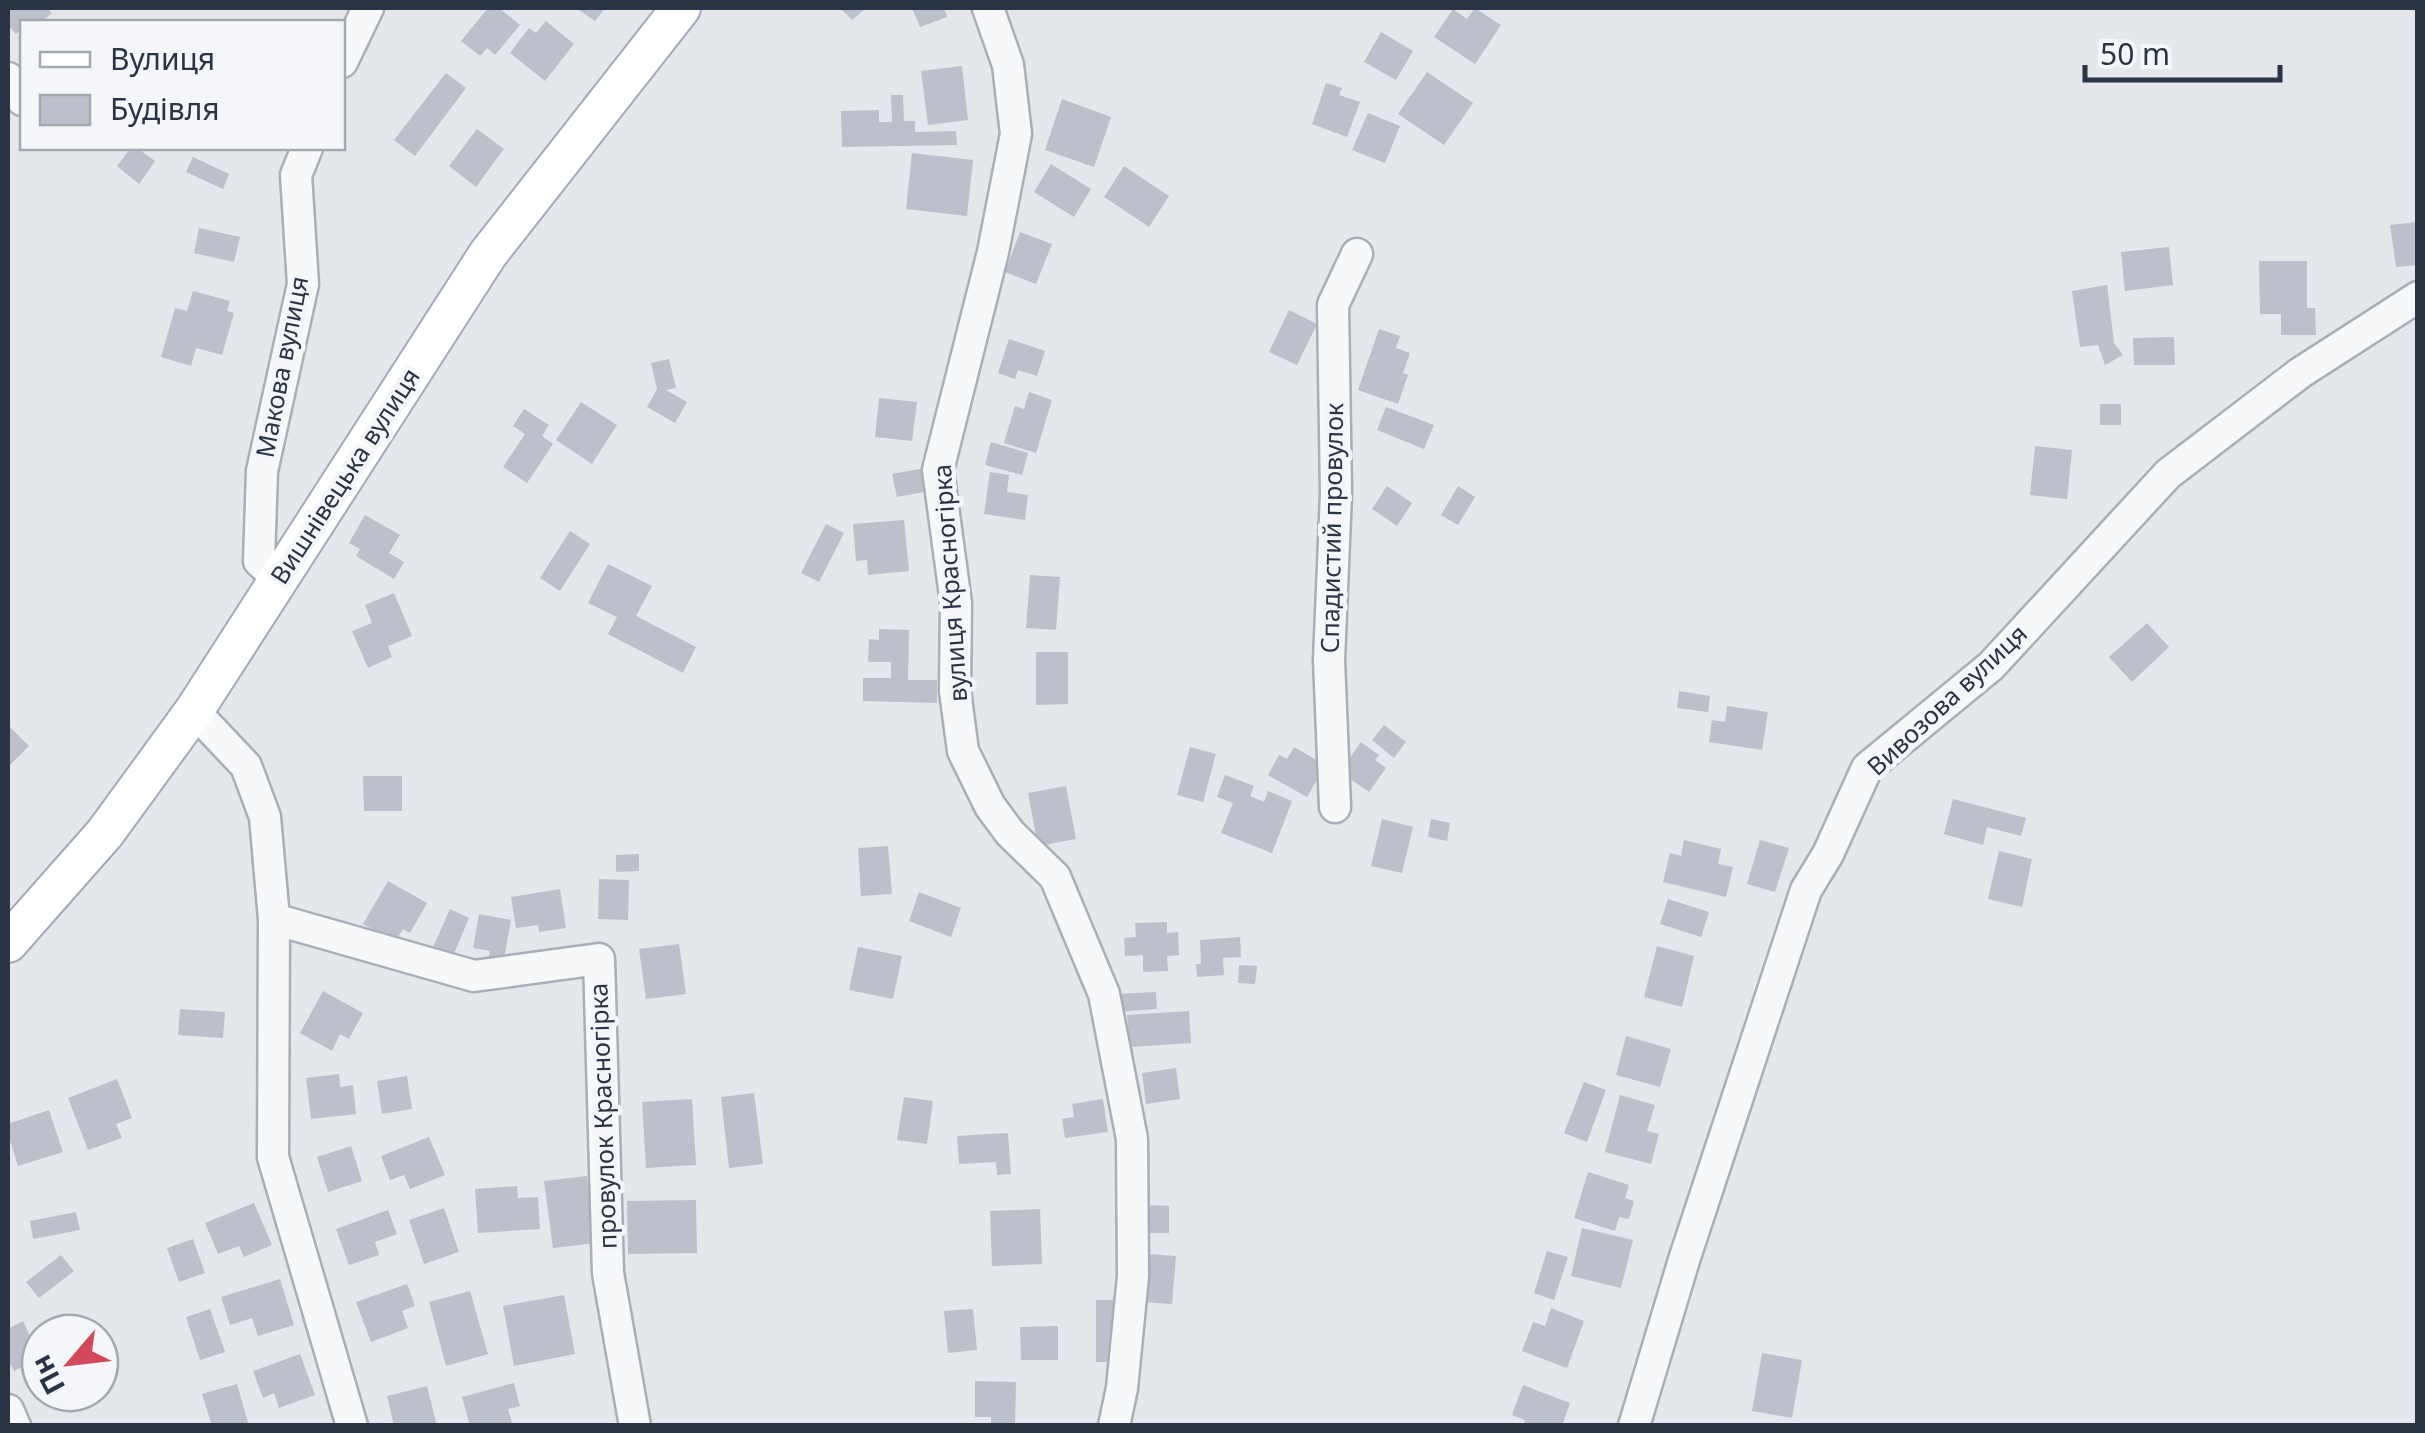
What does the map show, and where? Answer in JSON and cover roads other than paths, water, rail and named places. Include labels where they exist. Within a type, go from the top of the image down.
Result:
[{"type":"main road","name":"Вишнівецька вулиця","points":[[8,943],[105,833],[194,711],[488,254],[680,8]]},
{"type":"street","points":[[345,56],[368,8]]},
{"type":"street","name":"вулиця Красногірка","points":[[988,8],[1008,65],[1016,134],[993,252],[938,470],[956,603],[955,691],[963,751],[990,806],[1010,833],[1055,877],[1104,994],[1132,1138],[1133,1276],[1122,1388],[1114,1426]]},
{"type":"street","name":"Макова вулиця","points":[[278,580],[259,562],[262,472],[302,284],[296,175],[306,150]]},
{"type":"street","name":"Спадистий провулок","points":[[1335,807],[1329,660],[1336,494],[1333,305],[1357,254]]},
{"type":"street","name":"Вивозова вулиця","points":[[1634,1426],[1684,1260],[1806,890],[1828,854],[1867,768],[1991,666],[2168,474],[2300,373],[2418,296]]},
{"type":"street","points":[[194,711],[246,766],[264,817],[274,919],[273,1157],[352,1426]]},
{"type":"street","name":"провулок Красногірка","points":[[274,919],[474,976],[599,959],[608,1273],[635,1426]]},
{"type":"street","points":[[8,1410],[15,1426]]}]
